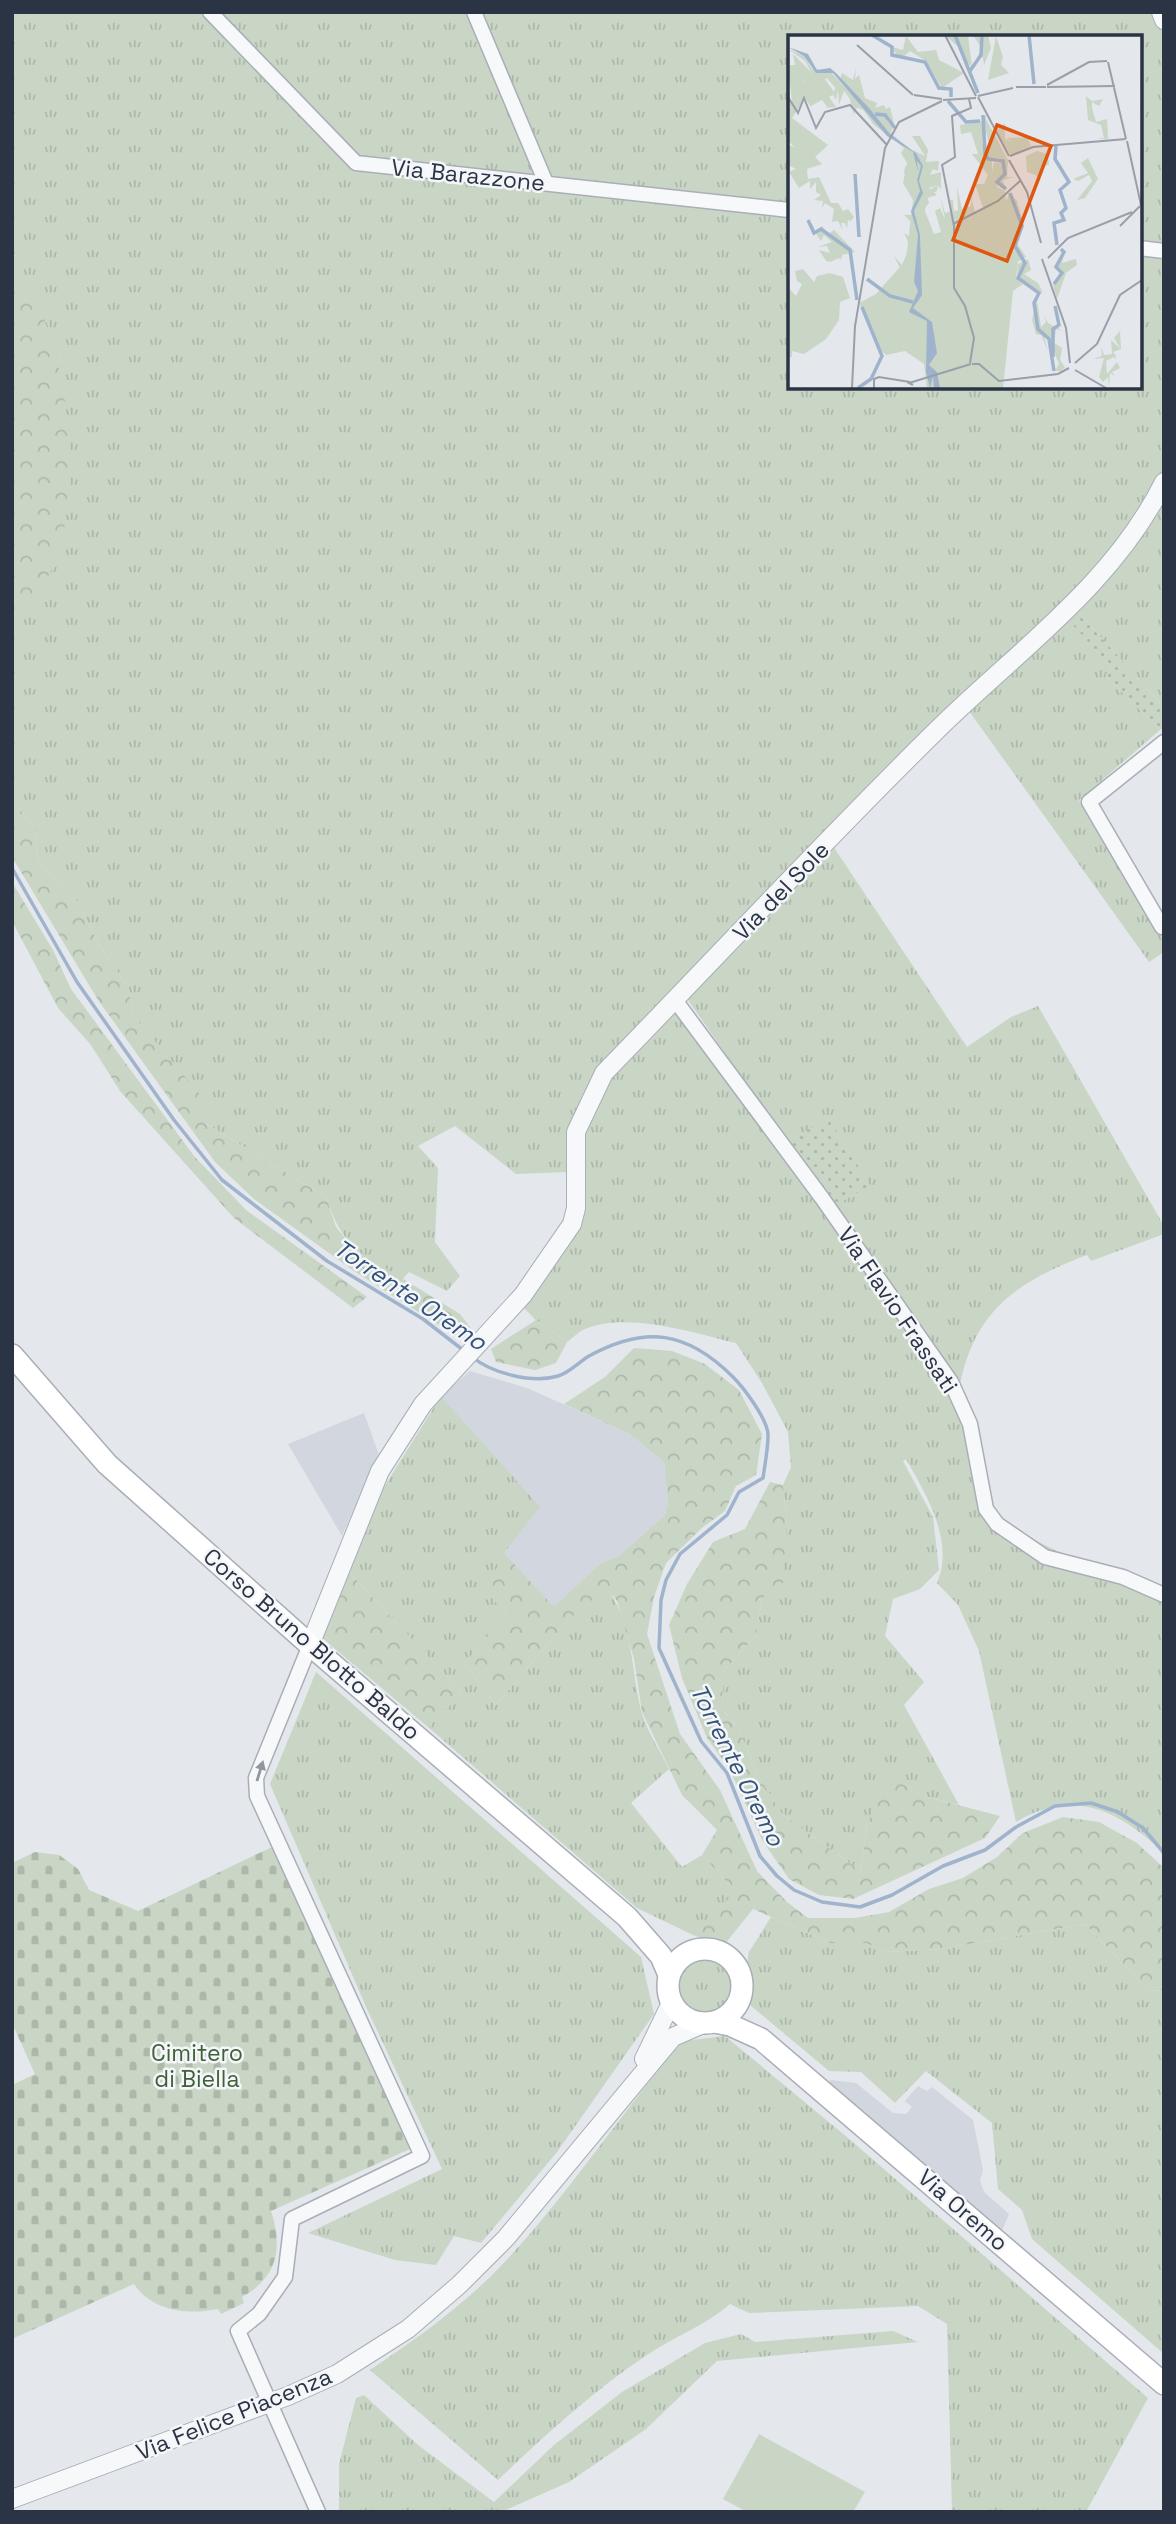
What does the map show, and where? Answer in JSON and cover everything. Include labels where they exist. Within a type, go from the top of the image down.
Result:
[{"type":"main road","name":"Corso Bruno Blotto Baldo","points":[[12,1355],[107,1464],[310,1645],[627,1917],[662,1956],[669,1975]]},
{"type":"main road","name":"Corso Bruno Blotto Baldo","points":[[627,1917],[690,1952]]},
{"type":"main road","points":[[712,1949],[732,1960],[742,1979],[739,2001],[733,2010],[709,2023],[684,2018],[671,2003],[668,1994],[669,1975],[673,1965],[690,1952],[712,1949]]},
{"type":"main road","name":"Via Oremo","points":[[739,2001],[761,2039]]},
{"type":"main road","name":"Via Oremo","points":[[709,2023],[730,2025],[761,2039],[1164,2384]]},
{"type":"street","name":"Via Barazzone","points":[[210,12],[356,163],[788,210]]},
{"type":"street","points":[[474,12],[546,183]]},
{"type":"street","points":[[1161,12],[1164,20]]},
{"type":"street","points":[[1141,248],[1164,251]]},
{"type":"street","name":"Via del Sole","points":[[310,1645],[380,1471],[423,1404],[523,1295],[572,1224],[576,1208],[576,1132],[604,1073],[936,730],[1099,578],[1125,547],[1164,482]]},
{"type":"street","points":[[1162,927],[1089,802],[1164,743]]},
{"type":"street","name":"Via Flavio Frassati","points":[[675,1000],[822,1198],[951,1382],[970,1424],[986,1509],[997,1524],[1045,1557],[1123,1577],[1164,1595]]},
{"type":"street","points":[[310,1645],[256,1778],[257,1796],[422,2156],[292,2220],[285,2277],[259,2314],[237,2331],[316,2510]]},
{"type":"street","name":"Via Felice Piacenza","points":[[634,2081],[671,2003]]},
{"type":"street","name":"Via Felice Piacenza","points":[[12,2499],[269,2403],[337,2374],[408,2329],[459,2285],[506,2238],[673,2037],[709,2023]]},
{"type":"shaded area","points":[[470,1371],[527,1388],[628,1433],[664,1462],[668,1504],[665,1515],[619,1556],[601,1563],[554,1608],[504,1553],[539,1507],[441,1396]]},
{"type":"shaded area","points":[[364,1413],[380,1458],[342,1536],[288,1444]]},
{"type":"shaded area","points":[[830,2080],[856,2083],[893,2113],[906,2114],[912,2107],[905,2101],[918,2086],[927,2091],[932,2087],[973,2120],[983,2170],[980,2181],[984,2192],[1009,2214],[1001,2233],[829,2087]]},
{"type":"green space","points":[[12,12],[1164,12],[1164,474],[1125,540],[676,987],[957,1388],[974,1477],[987,1502],[1001,1517],[1043,1544],[1164,1594],[1164,1853],[1130,1825],[1094,1809],[1057,1806],[1016,1822],[979,1651],[958,1605],[937,1583],[943,1551],[936,1519],[906,1459],[903,1461],[933,1517],[939,1570],[920,1589],[893,1599],[885,1636],[924,1682],[904,1705],[959,1805],[923,1796],[901,1783],[867,1825],[861,1871],[782,1814],[758,1775],[738,1728],[722,1709],[723,1672],[756,1635],[762,1598],[787,1524],[783,1485],[791,1467],[788,1432],[762,1383],[736,1343],[681,1329],[620,1322],[585,1329],[567,1342],[524,1308],[576,1228],[568,1172],[516,1174],[455,1126],[418,1146],[438,1168],[435,1242],[460,1276],[447,1291],[409,1272],[402,1280],[374,1263],[346,1238],[326,1197],[205,1123],[158,1046],[133,1015],[129,989],[99,945],[73,894],[38,862],[35,829],[12,799],[12,634],[26,611],[32,294],[12,269]]},
{"type":"green space","points":[[12,269],[32,294],[55,351],[67,420],[69,489],[56,560],[12,634]]},
{"type":"green space","points":[[1164,495],[1164,708],[1073,606]]},
{"type":"green space","points":[[1073,606],[1164,708],[1164,727],[1160,730],[1105,675],[1112,668],[1064,615]]},
{"type":"green space","points":[[1064,614],[1112,668],[1106,676],[1160,730],[1079,800],[1164,939],[1164,952],[1149,962],[969,711]]},
{"type":"green space","points":[[12,799],[35,829],[38,862],[73,894],[99,945],[129,989],[133,1015],[204,1099],[205,1123],[326,1197],[336,1227],[353,1248],[460,1314],[476,1335],[467,1343],[354,1271],[254,1199],[215,1162],[98,1000],[12,857]]},
{"type":"green space","points":[[833,846],[967,1047],[1011,1017],[1038,1006],[1164,1226],[1164,1234],[1091,1261],[1087,1255],[1063,1265],[1021,1288],[1004,1301],[989,1317],[977,1336],[960,1385],[833,1207],[828,1119],[787,1142],[688,1000],[688,992]]},
{"type":"green space","points":[[12,882],[53,950],[71,989],[194,1156],[246,1210],[367,1297],[353,1308],[234,1218],[120,1091],[91,1045],[58,1008],[12,921]]},
{"type":"green space","points":[[828,1118],[870,1185],[833,1207],[787,1142]]},
{"type":"green space","points":[[536,1320],[567,1342],[556,1363],[535,1370],[496,1362],[491,1349]]},
{"type":"green space","points":[[634,1348],[672,1351],[705,1364],[739,1390],[762,1434],[756,1475],[736,1486],[725,1511],[703,1527],[666,1563],[654,1597],[647,1634],[680,1734],[720,1790],[757,1871],[787,1902],[808,1918],[855,1918],[889,1912],[929,1889],[963,1878],[997,1857],[1023,1833],[1063,1817],[1099,1822],[1137,1843],[1164,1868],[1164,1990],[1149,1991],[1085,1924],[941,1949],[886,1952],[866,1943],[830,1943],[753,1909],[724,1945],[695,1936],[735,1891],[702,1855],[717,1830],[682,1795],[642,1712],[634,1659],[617,1601],[606,1588],[566,1622],[496,1705],[465,1663],[507,1614],[485,1591],[504,1553],[554,1607],[601,1563],[619,1556],[665,1515],[668,1504],[664,1462],[628,1433],[564,1404],[605,1377]]},
{"type":"green space","points":[[441,1396],[540,1507],[504,1553],[486,1591],[507,1614],[465,1663],[496,1705],[566,1622],[606,1587],[615,1601],[626,1630],[643,1717],[669,1769],[631,1803],[682,1867],[702,1855],[736,1892],[695,1936],[637,1908],[428,1727],[462,1693],[347,1570],[376,1500]]},
{"type":"green space","points":[[770,1482],[783,1485],[787,1524],[783,1583],[762,1598],[756,1635],[723,1672],[722,1709],[738,1728],[758,1775],[782,1814],[861,1871],[867,1825],[880,1793],[901,1783],[923,1796],[1000,1816],[985,1838],[853,1899],[819,1895],[789,1879],[762,1840],[730,1770],[707,1738],[682,1678],[669,1625],[687,1584],[713,1542],[745,1529]]},
{"type":"green space","points":[[347,1570],[462,1693],[428,1727],[321,1637]]},
{"type":"green space","points":[[316,1672],[641,1957],[654,2014],[557,2152],[481,2243],[454,2236],[436,2265],[395,2260],[308,2233],[442,2169],[367,2009],[270,1784]]},
{"type":"green space","name":"Cimitero di Biella","points":[[274,1846],[410,2149],[271,2211],[277,2249],[270,2270],[254,2289],[242,2297],[244,2303],[221,2314],[218,2309],[195,2312],[161,2306],[151,2301],[134,2284],[12,2339],[12,2085],[35,2074],[12,2023],[12,1863],[35,1852],[59,1855],[78,1869],[89,1890],[138,1911]]},
{"type":"green space","points":[[771,1917],[830,1943],[866,1943],[886,1952],[941,1949],[1085,1924],[1149,1991],[1164,1990],[1164,2354],[1032,2239],[1022,2210],[998,2189],[992,2123],[926,2071],[895,2103],[861,2072],[829,2071],[750,2005],[746,1967],[749,1952]]},
{"type":"green space","points":[[699,1956],[711,1956],[730,1969],[735,1986],[733,1998],[722,2011],[711,2016],[699,2016],[680,2003],[675,1992],[675,1980],[688,1961]]},
{"type":"green space","points":[[725,2036],[848,2138],[1148,2398],[1086,2512],[952,2512],[947,2324],[918,2306],[749,2313],[730,2304],[710,2319],[647,2355],[608,2383],[498,2480],[370,2370],[460,2304],[515,2251],[683,2041]]},
{"type":"green space","points":[[893,2331],[918,2342],[717,2361],[646,2429],[569,2482],[501,2512],[339,2512],[339,2464],[356,2398],[364,2395],[418,2445],[494,2502],[554,2445],[622,2392],[705,2343],[741,2334],[755,2342]]},
{"type":"green space","points":[[759,2434],[865,2492],[853,2512],[747,2512],[723,2499]]},
{"type":"waterway","name":"Torrente Oremo","points":[[12,868],[77,982],[174,1120],[222,1180],[327,1261],[423,1319],[463,1350]]},
{"type":"waterway","name":"Torrente Oremo","points":[[472,1357],[490,1368],[513,1376],[548,1378],[562,1375],[589,1356],[610,1346],[647,1337],[665,1338],[682,1342],[716,1362],[738,1382],[760,1413],[768,1435],[763,1478],[739,1492],[727,1515],[680,1554],[666,1580],[661,1600],[659,1648],[701,1741],[727,1773],[760,1856],[777,1876],[794,1890],[822,1902],[860,1907],[892,1895],[943,1866],[985,1850],[1016,1827],[1055,1806],[1091,1803],[1118,1812],[1143,1828],[1164,1853]]}]
